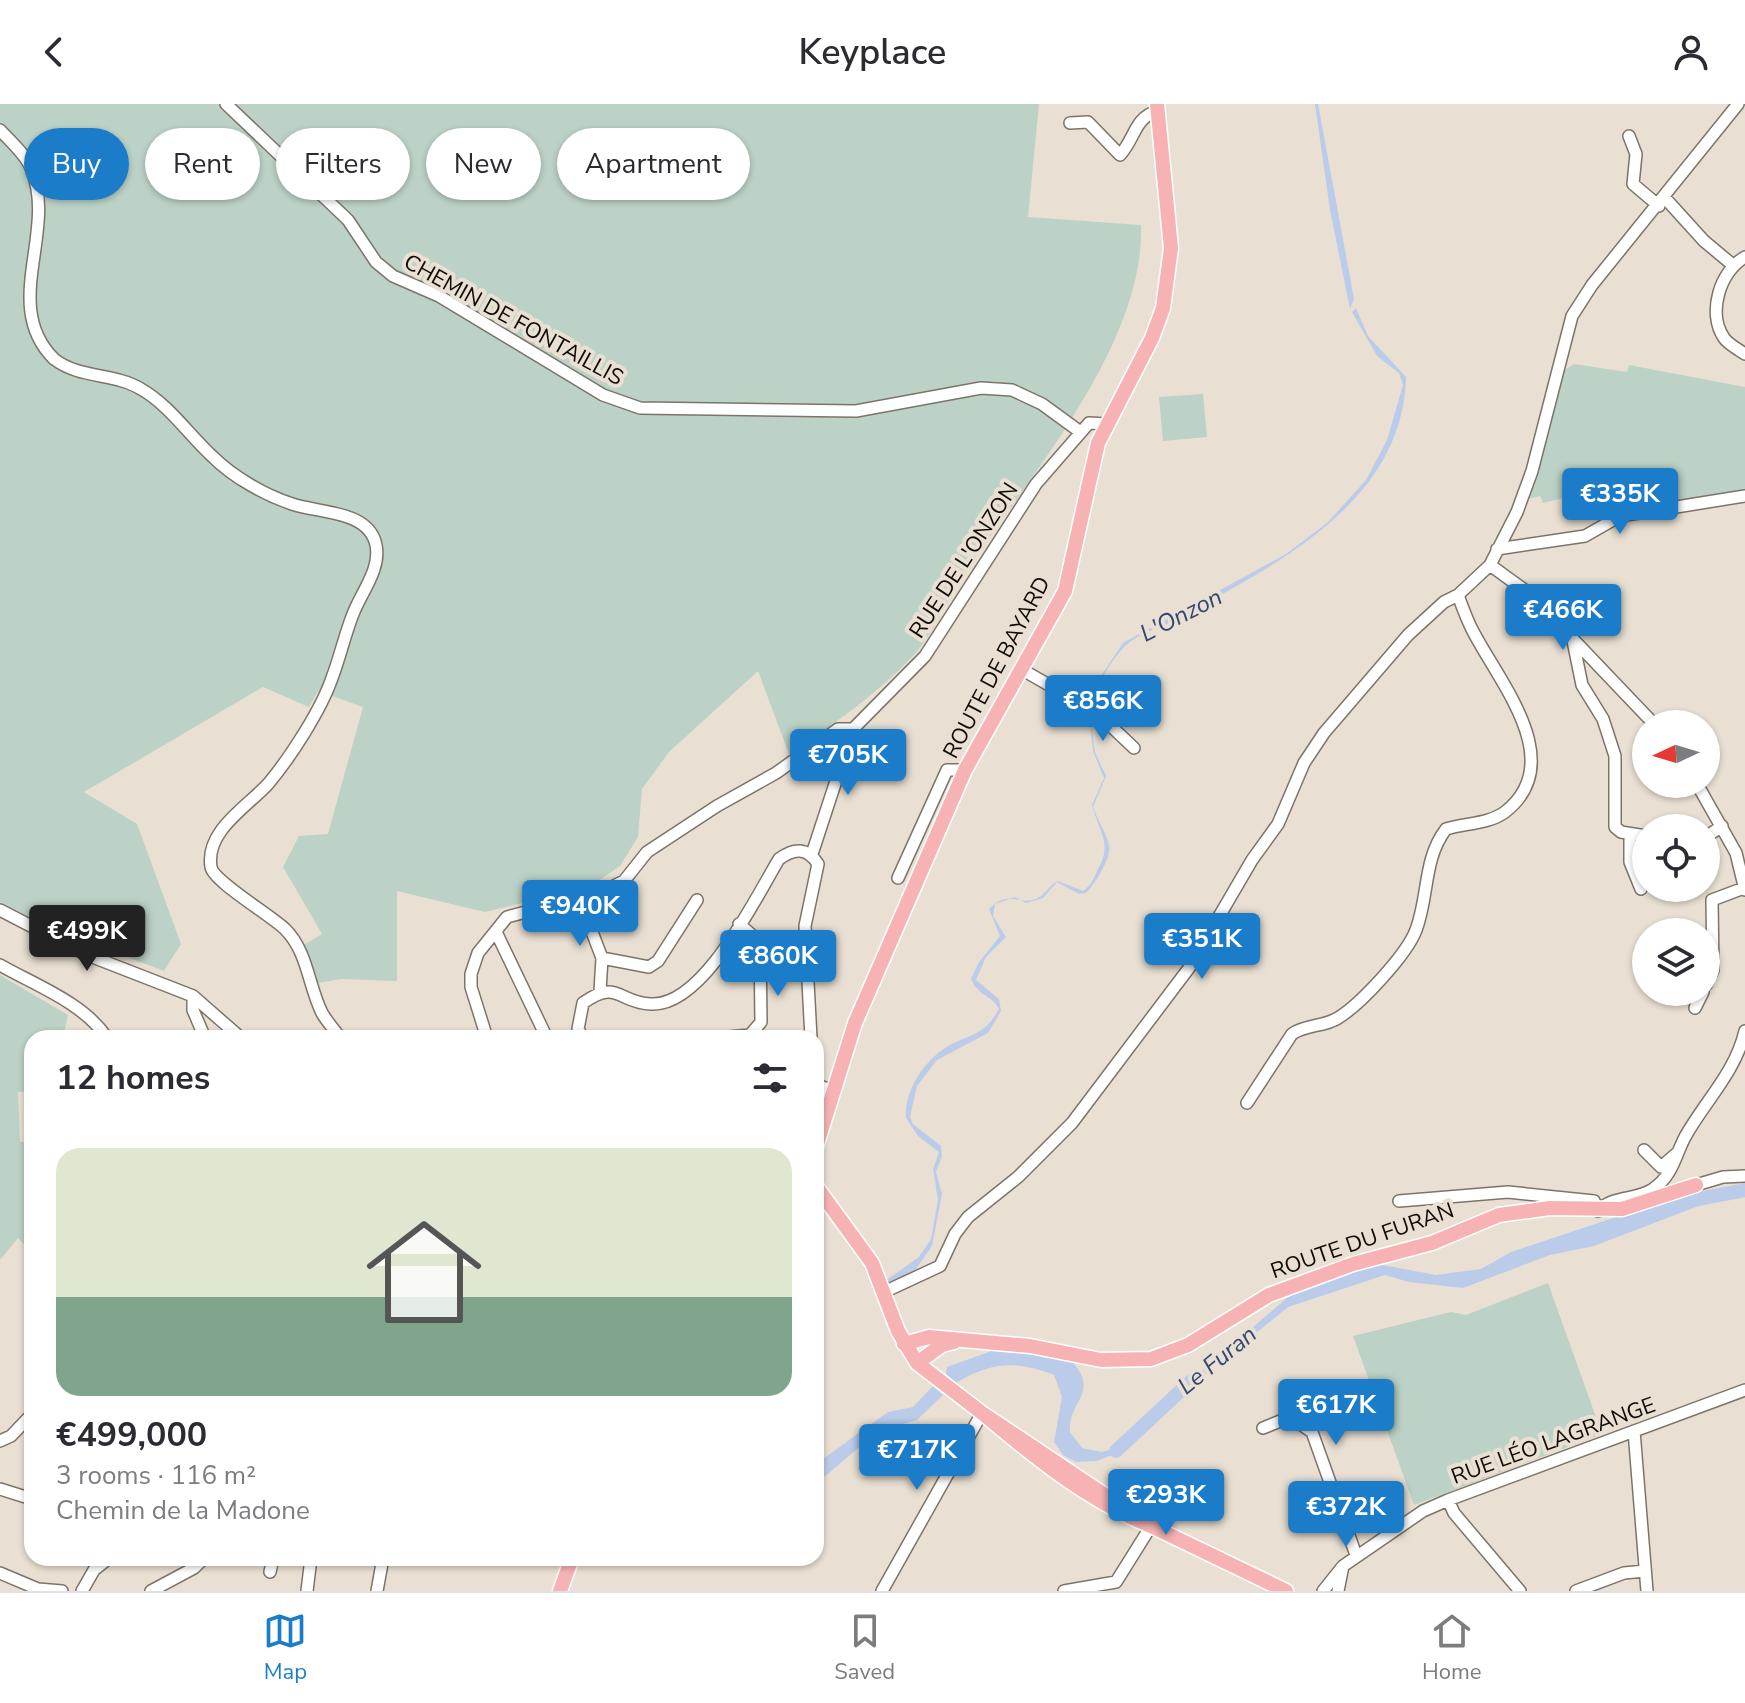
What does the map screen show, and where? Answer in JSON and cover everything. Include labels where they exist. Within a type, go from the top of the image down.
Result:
[{"type":"main road","name":"ROUTE DE BAYARD","points":[[824,1081],[855,1023],[965,770],[1065,591],[1091,467],[1106,424],[1152,338],[1167,291],[1171,248],[1157,108]]},
{"type":"main road","name":"ROUTE DU FURAN","points":[[904,1344],[929,1337],[1030,1346],[1101,1360],[1151,1359],[1188,1345],[1269,1295],[1353,1264],[1432,1243],[1499,1215],[1550,1208],[1598,1211],[1648,1203],[1696,1185]]},
{"type":"main road","points":[[824,1196],[856,1236],[884,1292],[904,1344],[917,1363],[934,1378],[1061,1475],[1122,1514],[1286,1591]]},
{"type":"main road","points":[[917,1363],[942,1345],[958,1341]]},
{"type":"main road","points":[[560,1591],[569,1566]]},
{"type":"street","name":"CHEMIN DE FONTAILLIS","points":[[226,104],[348,220],[376,262],[393,276],[439,296],[603,395],[640,408],[856,411],[981,388],[1012,390],[1042,404],[1079,431]]},
{"type":"street","points":[[884,1292],[940,1266],[955,1234],[968,1217],[1018,1177],[1072,1123],[1189,968],[1252,860],[1278,824],[1304,763],[1324,733],[1408,635],[1490,565],[1532,471],[1572,316],[1592,285],[1738,104]]},
{"type":"street","points":[[1070,123],[1088,122],[1120,155],[1136,126],[1157,108]]},
{"type":"street","points":[[0,130],[31,167],[35,188],[22,295],[23,316],[34,341],[67,367],[138,386],[155,398],[215,460],[245,481],[293,504],[359,521],[375,540],[378,560],[353,614],[331,681],[269,783],[220,834],[210,850],[211,870],[220,883],[256,903],[287,932],[303,955],[322,1013],[334,1030]]},
{"type":"street","points":[[1629,136],[1636,154],[1633,184],[1662,202],[1734,266]]},
{"type":"street","points":[[1745,257],[1720,285],[1717,312],[1724,338],[1745,354]]},
{"type":"street","points":[[1079,431],[1089,423],[1106,424]]},
{"type":"street","name":"RUE DE L'ONZON","points":[[853,729],[925,656],[1036,484],[1079,431]]},
{"type":"street","points":[[1497,549],[1585,536],[1620,516],[1745,496]]},
{"type":"street","points":[[1490,565],[1530,594],[1641,710]]},
{"type":"street","points":[[1247,1103],[1292,1034],[1301,1028],[1337,1019],[1407,947],[1420,916],[1433,851],[1446,829],[1490,819],[1504,812],[1526,786],[1530,748],[1525,727],[1473,633],[1458,595]]},
{"type":"street","points":[[1572,636],[1582,685],[1603,719],[1615,756],[1615,827],[1630,834],[1632,867]]},
{"type":"street","points":[[1021,669],[1091,709],[1134,748]]},
{"type":"street","points":[[484,1030],[471,987],[471,974],[478,953],[497,934],[507,917],[579,898],[624,881],[647,852],[717,806],[776,773],[838,729],[853,729],[812,854]]},
{"type":"street","points":[[898,878],[947,770],[965,770]]},
{"type":"street","points":[[1705,798],[1736,853],[1745,889],[1712,900],[1712,918]]},
{"type":"street","points":[[579,1030],[583,1003],[600,991],[618,991],[637,1002],[653,1005],[681,997],[710,967],[779,859],[789,852],[803,850],[812,854],[818,864],[805,926],[811,1030]]},
{"type":"street","points":[[579,898],[602,958],[600,991]]},
{"type":"street","points":[[602,958],[649,967],[658,961],[697,900]]},
{"type":"street","points":[[0,910],[85,954],[193,996],[232,1030]]},
{"type":"street","points":[[739,924],[760,942],[761,1022],[754,1030]]},
{"type":"street","points":[[497,934],[543,1030]]},
{"type":"street","points":[[0,965],[76,1008],[102,1030]]},
{"type":"street","points":[[193,996],[192,1006],[202,1030]]},
{"type":"street","points":[[1399,1201],[1539,1193],[1594,1201],[1598,1211],[1608,1201],[1636,1197],[1656,1187],[1676,1163],[1680,1151],[1731,1068],[1745,1031]]},
{"type":"street","points":[[1644,1150],[1661,1167],[1680,1151]]},
{"type":"street","points":[[1696,1185],[1723,1177],[1745,1176]]},
{"type":"street","name":"RUE LÉO LAGRANGE","points":[[1323,1591],[1356,1555],[1423,1511],[1745,1390]]},
{"type":"street","points":[[882,1591],[982,1413]]},
{"type":"street","points":[[1263,1428],[1290,1417],[1312,1432],[1356,1555]]},
{"type":"street","points":[[0,1441],[11,1436],[24,1422]]},
{"type":"street","points":[[1634,1431],[1634,1464],[1647,1591]]},
{"type":"street","points":[[1618,1437],[1634,1464]]},
{"type":"street","points":[[0,1489],[24,1496]]},
{"type":"street","points":[[1448,1500],[1454,1513],[1520,1591]]},
{"type":"street","points":[[1064,1591],[1116,1582],[1151,1526]]},
{"type":"street","points":[[82,1591],[99,1566]]},
{"type":"street","points":[[151,1591],[194,1566]]},
{"type":"street","points":[[270,1572],[271,1566]]},
{"type":"street","points":[[307,1591],[310,1566]]},
{"type":"street","points":[[377,1591],[382,1566]]},
{"type":"street","points":[[1338,1591],[1343,1566]]},
{"type":"street","points":[[1576,1591],[1624,1573],[1645,1571]]},
{"type":"street","points":[[0,1573],[38,1589],[62,1591]]},
{"type":"street","points":[[179,1591],[185,1573]]},
{"type":"green space","points":[[0,104],[1039,104],[1028,217],[1141,225],[1137,269],[1125,315],[1105,360],[1052,449],[968,568],[913,656],[869,696],[789,754],[758,671],[669,752],[642,789],[638,837],[620,866],[589,887],[485,912],[397,891],[397,981],[341,979],[318,983],[302,946],[322,934],[283,867],[299,836],[328,834],[363,707],[318,691],[309,707],[263,687],[84,792],[137,824],[181,944],[164,971],[32,921],[0,902]]},
{"type":"green space","points":[[1574,364],[1627,372],[1629,365],[1745,387],[1745,493],[1630,511],[1621,484],[1543,503],[1540,496],[1525,500],[1563,371]]},
{"type":"green space","points":[[1203,394],[1207,437],[1163,441],[1159,397]]},
{"type":"green space","points":[[0,975],[68,1015],[65,1030],[24,1030],[24,1092],[18,1092],[20,1142],[24,1142],[24,1244],[18,1238],[0,1260]]},
{"type":"green space","points":[[1548,1283],[1602,1434],[1414,1505],[1353,1336],[1451,1312],[1466,1315]]},
{"type":"water","points":[[1315,104],[1318,104],[1354,299],[1350,309],[1330,210]]},
{"type":"water","name":"L'Onzon","points":[[1356,308],[1368,336],[1406,377],[1399,422],[1383,461],[1358,495],[1327,525],[1292,552],[1216,598],[1130,642],[1105,672],[1092,709],[1089,707],[1095,685],[1123,643],[1286,554],[1327,523],[1366,480],[1387,440],[1403,385],[1399,373],[1377,356],[1352,312]]},
{"type":"water","points":[[1089,711],[1095,752],[1106,776],[1093,807],[1108,841],[1108,857],[1098,878],[1086,893],[1079,894],[1057,882],[1043,898],[1026,903],[1020,900],[1038,898],[1058,881],[1083,891],[1092,882],[1102,861],[1104,839],[1092,805],[1104,778],[1093,751]]},
{"type":"water","points":[[1010,899],[995,904],[993,916],[1006,937],[986,957],[976,980],[999,999],[1001,1011],[988,1033],[937,1060],[917,1086],[910,1117],[913,1124],[941,1146],[942,1156],[936,1172],[942,1194],[932,1246],[916,1269],[887,1285],[885,1281],[919,1257],[931,1239],[938,1200],[933,1169],[939,1152],[918,1136],[906,1118],[908,1098],[916,1078],[929,1061],[945,1048],[981,1030],[999,1009],[977,989],[971,979],[979,962],[1000,936],[989,909],[996,903]]},
{"type":"water","points":[[1697,1190],[1701,1205],[1594,1246],[1550,1255],[1463,1288],[1409,1282],[1385,1275],[1288,1307],[1177,1398],[1127,1449],[1097,1461],[1076,1462],[1063,1455],[1054,1442],[1062,1397],[1054,1375],[1015,1365],[992,1367],[956,1383],[946,1374],[947,1367],[997,1349],[1070,1359],[1083,1380],[1083,1389],[1070,1421],[1070,1432],[1082,1448],[1102,1452],[1122,1446],[1171,1397],[1288,1297],[1307,1288],[1377,1264],[1436,1275],[1481,1269],[1511,1252]]},
{"type":"water","points":[[933,1386],[943,1395],[917,1420],[878,1431],[824,1477],[824,1458],[888,1412],[913,1407]]},
{"type":"waterway","name":"Le Furan","points":[[1683,1202],[1745,1190]]},
{"type":"waterway","name":"Le Furan","points":[[1116,1451],[1191,1381]]}]
